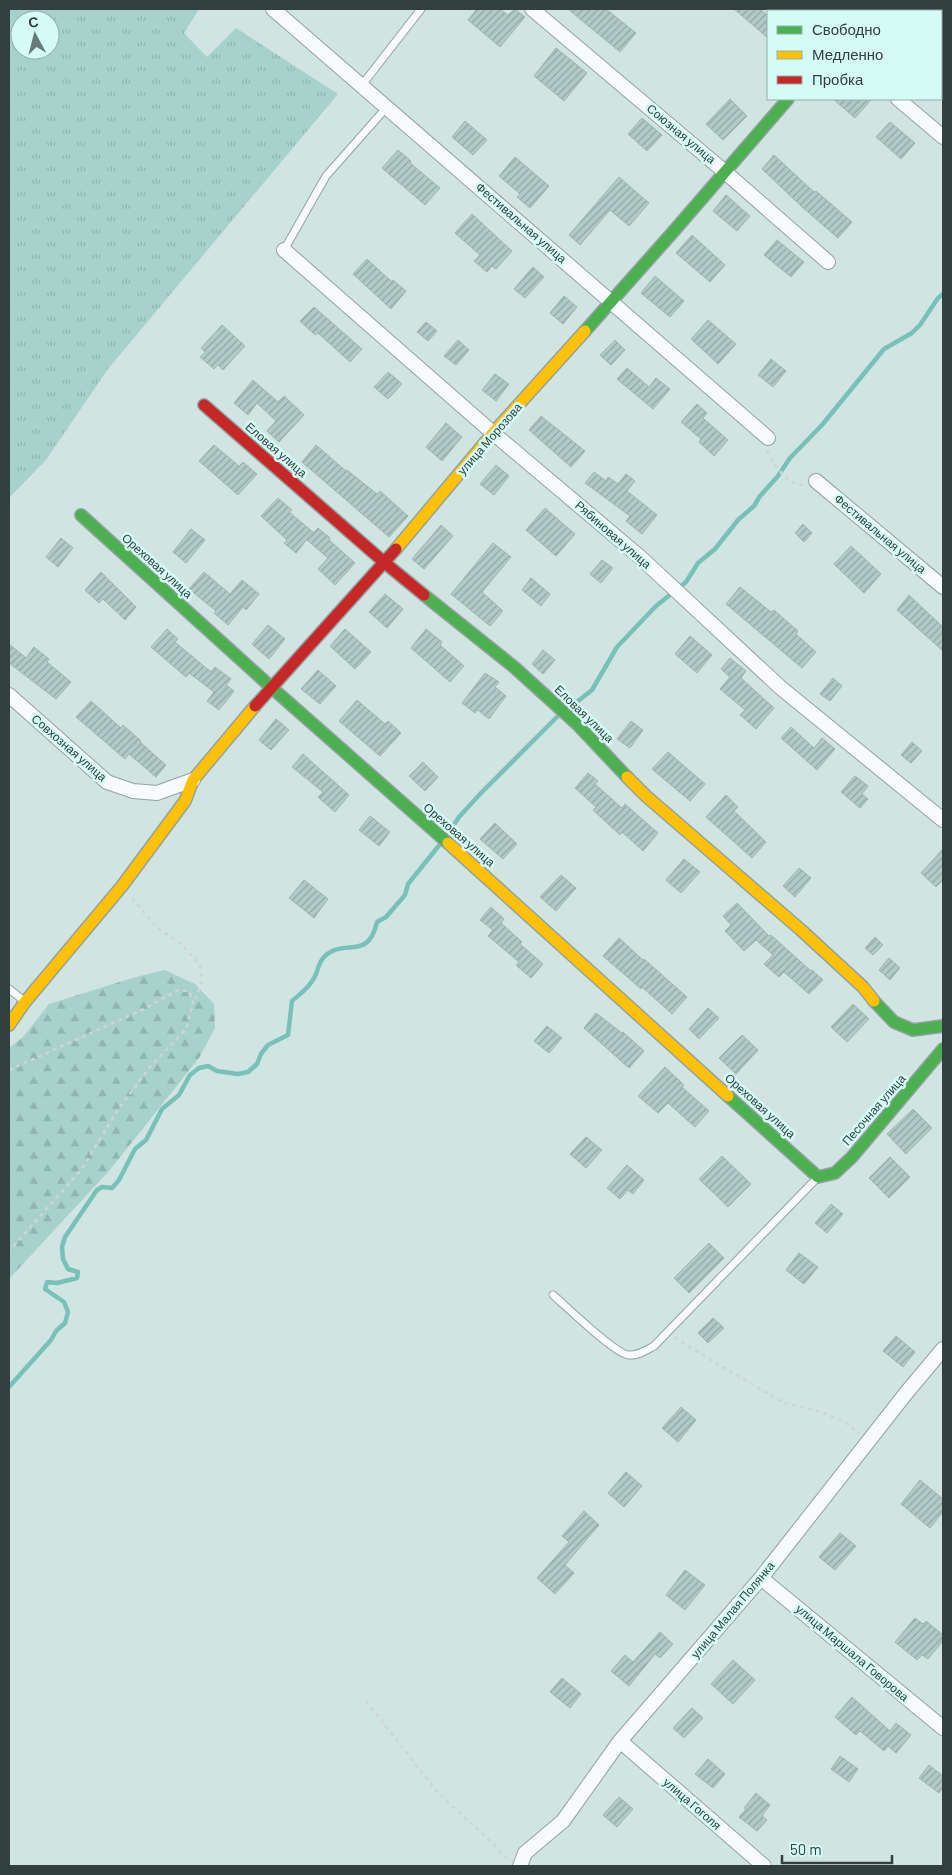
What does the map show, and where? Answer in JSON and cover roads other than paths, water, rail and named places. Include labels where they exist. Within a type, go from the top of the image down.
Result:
[{"type":"street","name":"Фестивальная улица","points":[[272,9],[388,107],[768,438]]},
{"type":"street","name":"Союзная улица","points":[[532,9],[828,262]]},
{"type":"street","name":"улица Морозова","points":[[9,1025],[122,886],[184,801],[193,780],[270,687],[385,564],[493,433],[612,301],[787,100]]},
{"type":"street","points":[[899,100],[943,137]]},
{"type":"street","name":"Рябиновая улица","points":[[284,250],[493,433],[633,551],[781,688],[943,820]]},
{"type":"street","name":"Еловая улица","points":[[204,405],[385,564],[514,667],[572,720],[646,796],[802,930],[863,986],[878,1006],[894,1022],[913,1030],[943,1026]]},
{"type":"street","name":"Фестивальная улица","points":[[816,481],[943,587]]},
{"type":"street","name":"Ореховая улица","points":[[81,515],[270,687],[434,831],[818,1177]]},
{"type":"street","name":"Совхозная улица","points":[[9,695],[107,782],[133,791],[157,793],[193,780]]},
{"type":"street","name":"Песочная улица","points":[[818,1177],[835,1173],[852,1157],[943,1049]]},
{"type":"street","name":"улица Малая Полянка","points":[[520,1866],[525,1853],[563,1821],[620,1741],[761,1578],[943,1349]]},
{"type":"street","name":"улица Маршала Говорова","points":[[761,1578],[943,1728]]},
{"type":"street","name":"улица Гоголя","points":[[620,1741],[764,1866]]},
{"type":"lane","points":[[362,85],[421,9]]},
{"type":"lane","points":[[284,250],[326,176],[388,107]]},
{"type":"lane","points":[[9,989],[26,1002]]},
{"type":"lane","points":[[553,1295],[613,1347],[628,1356],[640,1354],[654,1346],[818,1177]]},
{"type":"waterway","points":[[568,709],[592,690],[617,647],[656,606],[686,582],[698,563],[715,549],[738,520],[754,506],[790,458],[822,425],[884,349],[912,333],[943,294]]},
{"type":"waterway","points":[[447,835],[459,817],[481,793],[559,715]]},
{"type":"waterway","points":[[9,1387],[51,1340],[56,1331],[65,1323],[68,1312],[64,1302],[45,1289],[47,1282],[57,1283],[77,1278],[78,1272],[68,1269],[63,1259],[62,1247],[65,1237],[97,1190],[102,1187],[112,1188],[119,1180],[135,1149],[146,1140],[162,1109],[179,1095],[190,1075],[199,1068],[208,1066],[217,1071],[238,1074],[248,1072],[257,1064],[261,1054],[268,1045],[288,1035],[292,1001],[312,982],[322,959],[332,951],[355,947],[368,942],[377,922],[386,917],[405,895],[408,884],[441,843]]}]
